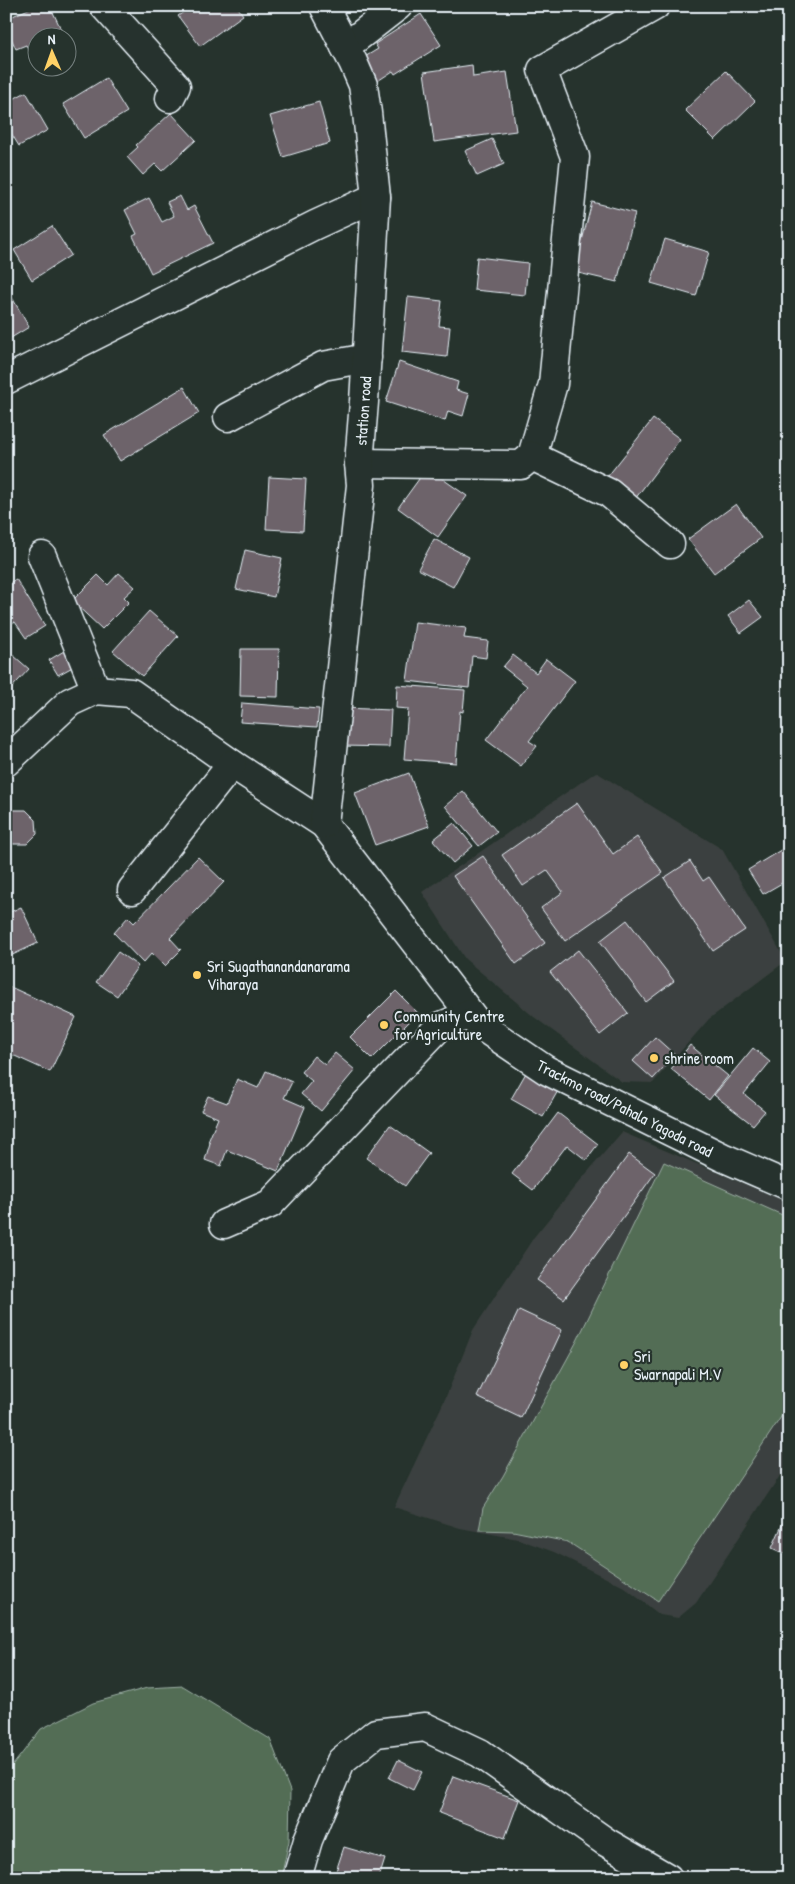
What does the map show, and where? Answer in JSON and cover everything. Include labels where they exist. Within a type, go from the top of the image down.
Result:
[{"type":"street","points":[[104,6],[176,86],[170,98]]},
{"type":"street","name":"station road","points":[[324,6],[363,85],[376,197],[359,463],[361,485],[324,824]]},
{"type":"street","points":[[345,47],[398,6]]},
{"type":"street","points":[[359,463],[521,465],[532,456],[553,384],[576,157],[542,70],[655,6]]},
{"type":"street","points":[[6,380],[315,224],[376,197]]},
{"type":"street","points":[[228,417],[324,366],[367,358]]},
{"type":"street","points":[[532,456],[609,493],[670,544]]},
{"type":"street","points":[[6,762],[70,702],[96,690],[42,556]]},
{"type":"street","name":"Trackmo road/Pahala Yagoda road","points":[[96,690],[131,693],[232,764],[324,824],[478,1024],[546,1070],[722,1158],[789,1186]]},
{"type":"street","points":[[132,890],[232,764]]},
{"type":"street","points":[[224,1224],[270,1204],[439,1027],[470,1014]]},
{"type":"street","points":[[297,1878],[308,1840],[341,1762],[376,1733],[424,1727],[480,1753],[606,1842],[668,1878]]},
{"type":"shaded area","points":[[596,772],[722,849],[786,961],[709,1019],[653,1083],[622,1082],[534,1017],[465,959],[422,892]]},
{"type":"shaded area","name":"Sri Swarnapali M.V","points":[[622,1132],[789,1203],[789,1462],[696,1603],[678,1618],[660,1615],[624,1587],[554,1552],[518,1539],[460,1528],[394,1507],[445,1399],[473,1330],[534,1237]]},
{"type":"green space","name":"Sri Swarnapali M.V","points":[[664,1162],[789,1218],[789,1405],[658,1601],[568,1542],[513,1531],[479,1530],[483,1508],[503,1476],[577,1341]]},
{"type":"green space","points":[[183,1686],[270,1739],[290,1791],[289,1841],[281,1878],[6,1878],[6,1774],[41,1729],[93,1703],[147,1688]]},
{"type":"building","points":[[35,6],[50,6],[61,28],[28,28],[28,49],[26,45],[16,49],[6,27],[6,19]]},
{"type":"building","points":[[192,6],[237,6],[243,15],[200,46],[178,16]]},
{"type":"building","points":[[421,14],[441,45],[395,74],[393,71],[373,84],[358,61],[378,49],[375,44]]},
{"type":"building","points":[[472,65],[473,77],[507,72],[516,131],[434,142],[424,72]]},
{"type":"building","points":[[726,71],[755,101],[715,140],[685,110]]},
{"type":"building","points":[[106,78],[127,112],[84,138],[63,104]]},
{"type":"building","points":[[26,92],[48,130],[19,146],[6,125],[6,103]]},
{"type":"building","points":[[319,102],[330,143],[283,157],[270,116]]},
{"type":"building","points":[[171,113],[196,140],[162,171],[155,164],[143,175],[127,157],[138,147],[136,145]]},
{"type":"building","points":[[492,139],[504,164],[477,176],[465,151]]},
{"type":"building","points":[[180,196],[187,210],[194,206],[213,243],[151,273],[133,236],[137,234],[125,210],[149,198],[162,222],[174,216],[167,202]]},
{"type":"building","points":[[592,202],[635,213],[617,282],[574,272]]},
{"type":"building","points":[[52,226],[71,255],[32,280],[14,250]]},
{"type":"building","points":[[665,239],[709,252],[696,296],[651,283]]},
{"type":"building","points":[[477,257],[528,263],[525,295],[474,290]]},
{"type":"building","points":[[6,287],[29,327],[6,341]]},
{"type":"building","points":[[408,297],[442,301],[439,326],[450,327],[447,357],[402,352]]},
{"type":"building","points":[[399,362],[458,382],[456,390],[469,394],[463,416],[448,411],[445,421],[386,402]]},
{"type":"building","points":[[184,387],[199,413],[120,461],[104,435]]},
{"type":"building","points":[[653,419],[680,439],[632,503],[604,481]]},
{"type":"building","points":[[427,468],[467,496],[438,537],[398,508]]},
{"type":"building","points":[[269,477],[306,479],[303,531],[266,529]]},
{"type":"building","points":[[736,504],[761,538],[714,573],[688,539]]},
{"type":"building","points":[[434,539],[469,557],[453,587],[418,569]]},
{"type":"building","points":[[245,550],[282,558],[274,597],[236,589]]},
{"type":"building","points":[[119,573],[135,587],[124,597],[129,602],[102,629],[72,601],[98,575],[108,585]]},
{"type":"building","points":[[16,579],[45,626],[26,638],[15,622],[10,624],[6,619],[6,585]]},
{"type":"building","points":[[749,600],[763,617],[741,633],[728,616]]},
{"type":"building","points":[[149,611],[178,636],[142,676],[113,651]]},
{"type":"building","points":[[415,622],[466,628],[464,638],[488,641],[486,658],[472,656],[469,688],[407,681]]},
{"type":"building","points":[[69,648],[78,664],[58,675],[49,660]]},
{"type":"building","points":[[6,649],[29,669],[6,694]]},
{"type":"building","points":[[241,649],[279,649],[278,697],[240,696]]},
{"type":"building","points":[[513,655],[536,673],[546,659],[575,681],[529,741],[537,746],[521,766],[486,740],[527,686],[503,667]]},
{"type":"building","points":[[397,685],[465,690],[463,712],[460,711],[456,763],[404,759],[408,709],[396,708]]},
{"type":"building","points":[[242,703],[319,709],[317,727],[240,722]]},
{"type":"building","points":[[344,708],[391,710],[389,747],[343,746]]},
{"type":"building","points":[[409,773],[429,826],[375,845],[355,793]]},
{"type":"building","points":[[463,791],[497,832],[479,846],[445,806]]},
{"type":"building","points":[[577,803],[613,854],[637,837],[663,873],[565,941],[541,908],[563,892],[547,870],[523,886],[502,855]]},
{"type":"building","points":[[12,810],[26,810],[36,820],[37,834],[27,844],[13,844],[6,838],[6,816]]},
{"type":"building","points":[[454,823],[473,846],[453,863],[433,840]]},
{"type":"building","points":[[789,845],[789,879],[763,894],[748,870]]},
{"type":"building","points":[[483,856],[545,943],[516,964],[453,876]]},
{"type":"building","points":[[198,857],[224,882],[170,938],[181,950],[165,966],[152,953],[143,963],[114,933],[128,917],[134,923]]},
{"type":"building","points":[[690,861],[703,881],[709,877],[745,930],[713,951],[664,878]]},
{"type":"building","points":[[21,907],[38,943],[6,958],[6,914]]},
{"type":"building","points":[[627,920],[674,981],[646,1002],[600,941]]},
{"type":"building","points":[[578,950],[628,1013],[600,1035],[550,972]]},
{"type":"building","points":[[118,952],[138,966],[117,996],[96,982]]},
{"type":"building","points":[[6,985],[76,1017],[50,1072],[6,1052]]},
{"type":"building","name":"Community Centre for Agriculture","points":[[396,991],[418,1013],[372,1059],[350,1037]]},
{"type":"building","name":"shrine room","points":[[655,1037],[675,1055],[653,1079],[633,1061]]},
{"type":"building","points":[[690,1045],[728,1076],[709,1100],[671,1069]]},
{"type":"building","points":[[753,1048],[770,1062],[744,1094],[765,1111],[753,1125],[714,1095]]},
{"type":"building","points":[[335,1053],[355,1070],[321,1111],[301,1094],[312,1081],[301,1072],[314,1056],[325,1065]]},
{"type":"building","points":[[266,1071],[292,1082],[284,1098],[305,1107],[278,1171],[227,1150],[221,1166],[205,1160],[210,1143],[208,1142],[218,1118],[201,1111],[208,1096],[227,1103],[237,1079],[258,1088]]},
{"type":"building","points":[[527,1071],[559,1089],[543,1117],[511,1099]]},
{"type":"building","points":[[558,1113],[598,1144],[586,1160],[567,1145],[533,1190],[512,1174]]},
{"type":"building","points":[[390,1125],[429,1153],[405,1186],[366,1158]]},
{"type":"building","points":[[629,1154],[655,1173],[564,1299],[537,1280]]},
{"type":"building","points":[[519,1310],[562,1330],[521,1418],[477,1397]]},
{"type":"building","points":[[787,1514],[789,1515],[789,1556],[772,1548]]},
{"type":"building","points":[[398,1760],[422,1772],[413,1790],[389,1778]]},
{"type":"building","points":[[453,1776],[519,1800],[505,1838],[439,1813]]},
{"type":"building","points":[[344,1847],[385,1859],[379,1878],[358,1878],[336,1871]]},
{"type":"place","name":"Sri Sugathanandanarama Viharaya","points":[[197,975]]},
{"type":"place","name":"Community Centre for Agriculture","points":[[384,1025]]},
{"type":"place","name":"shrine room","points":[[654,1058]]},
{"type":"place","name":"Sri Swarnapali M.V","points":[[624,1365]]}]
